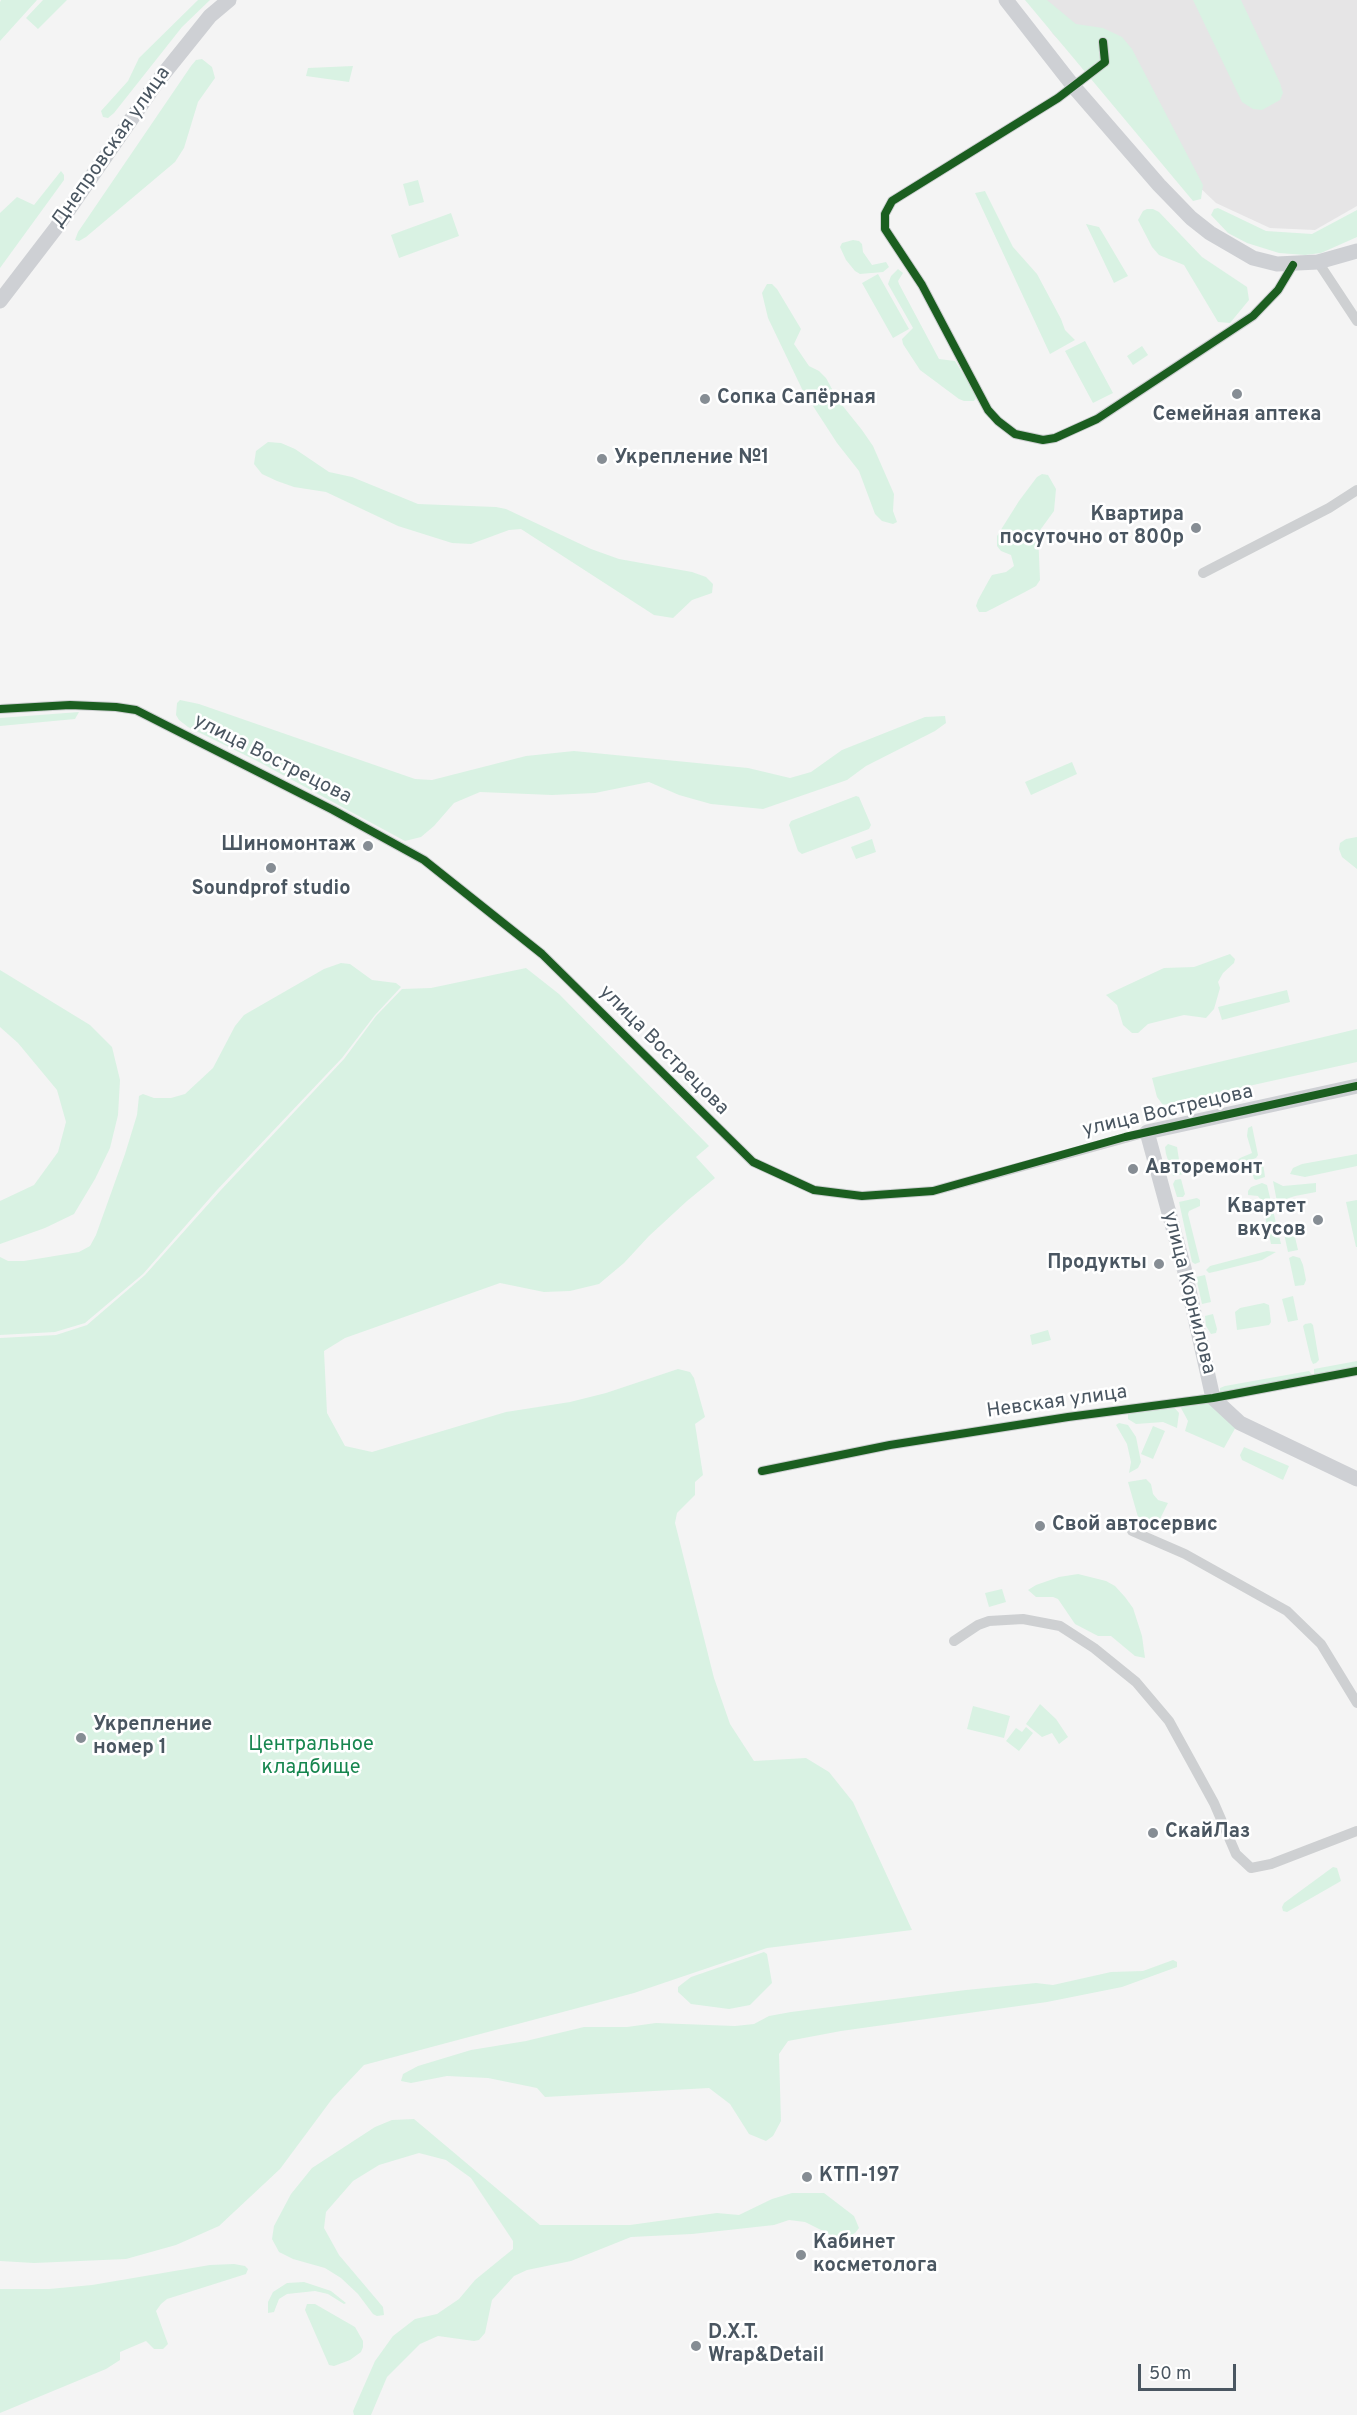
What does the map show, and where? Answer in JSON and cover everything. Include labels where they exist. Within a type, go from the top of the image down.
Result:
[{"type":"main road","name":"Днепровская улица","points":[[0,301],[56,228],[157,82],[210,16],[229,0]]},
{"type":"main road","points":[[1006,0],[1074,87],[1159,185],[1191,218],[1225,243],[1253,258],[1293,265],[1318,262],[1357,251]]},
{"type":"main road","name":"улица Вострецова","points":[[1147,1132],[1357,1086]]},
{"type":"main road","name":"улица Корнилова","points":[[1147,1132],[1184,1268],[1213,1398],[1240,1423],[1357,1479]]},
{"type":"street","points":[[1102,42],[1105,62],[1074,87],[892,201],[885,214],[885,229],[922,285],[988,410],[1015,434],[1043,440],[1055,438],[1097,419],[1232,331],[1267,302],[1293,265]]},
{"type":"street","points":[[1318,262],[1357,321]]},
{"type":"street","points":[[1203,573],[1329,508],[1357,490]]},
{"type":"street","name":"улица Вострецова","points":[[0,709],[70,705],[136,710],[333,810],[424,860],[542,954],[748,1158],[814,1190],[862,1196],[933,1191],[1147,1132]]},
{"type":"street","name":"Невская улица","points":[[762,1471],[890,1445],[1068,1417],[1213,1398],[1357,1371]]},
{"type":"street","points":[[1132,1531],[1185,1554],[1287,1611],[1321,1644],[1357,1703]]},
{"type":"street","points":[[954,1641],[978,1625],[990,1621],[1023,1619],[1060,1626],[1095,1648],[1136,1682],[1165,1717],[1214,1803],[1231,1846],[1251,1868],[1258,1868],[1317,1848],[1357,1831]]},
{"type":"shaded area","points":[[1029,0],[1357,0],[1357,206],[1315,230],[1270,228],[1216,203],[1171,160],[1053,34]]},
{"type":"green space","points":[[1,0],[37,0],[0,41],[0,2]]},
{"type":"green space","points":[[43,0],[67,0],[38,29],[26,18]]},
{"type":"green space","points":[[198,0],[210,0],[182,27],[114,113],[108,118],[103,117],[101,111],[128,81],[139,58]]},
{"type":"green space","points":[[1025,0],[1047,0],[1076,24],[1103,28],[1122,37],[1132,49],[1203,185],[1201,199],[1193,201]]},
{"type":"green space","points":[[1193,0],[1241,0],[1280,83],[1283,93],[1280,100],[1262,110],[1253,109],[1242,102]]},
{"type":"green space","points":[[202,59],[212,67],[215,78],[198,102],[184,148],[175,162],[86,237],[79,241],[75,240],[78,232],[191,66],[196,60]]},
{"type":"green space","points":[[353,66],[349,82],[306,76],[308,68]]},
{"type":"green space","points":[[61,171],[64,180],[0,268],[0,213],[17,197],[34,205]]},
{"type":"green space","points":[[418,180],[424,202],[409,206],[403,184]]},
{"type":"green space","points":[[985,191],[1013,247],[1037,274],[1065,330],[1075,340],[1050,354],[975,193]]},
{"type":"green space","points":[[1218,208],[1266,231],[1312,234],[1357,210],[1357,237],[1321,253],[1305,255],[1279,253],[1247,243],[1228,233],[1211,215],[1214,209]]},
{"type":"green space","points":[[1147,209],[1159,212],[1202,257],[1247,287],[1249,300],[1230,323],[1218,322],[1184,265],[1159,255],[1152,247],[1138,220],[1143,211]]},
{"type":"green space","points":[[451,213],[459,236],[399,258],[391,235]]},
{"type":"green space","points":[[1086,224],[1099,227],[1128,276],[1114,283]]},
{"type":"green space","points":[[853,240],[862,244],[863,252],[872,265],[886,262],[889,267],[883,272],[860,274],[855,271],[846,260],[840,247],[842,243]]},
{"type":"green space","points":[[898,269],[903,273],[898,281],[899,284],[939,359],[955,361],[977,396],[974,401],[959,399],[920,370],[903,344],[902,339],[913,328],[888,284],[891,276]]},
{"type":"green space","points":[[878,274],[909,329],[893,338],[862,283]]},
{"type":"green space","points":[[767,284],[772,284],[777,289],[801,329],[794,344],[809,366],[826,378],[838,400],[873,446],[894,494],[893,511],[897,522],[893,524],[882,521],[875,514],[859,471],[837,443],[802,389],[768,318],[762,293]]},
{"type":"green space","points":[[1085,341],[1113,393],[1093,403],[1065,351]]},
{"type":"green space","points":[[1142,346],[1148,355],[1133,365],[1127,356]]},
{"type":"green space","points":[[268,442],[281,443],[295,449],[329,472],[352,477],[418,504],[506,509],[591,549],[619,559],[692,572],[706,577],[713,584],[712,593],[692,600],[673,618],[654,615],[521,529],[509,530],[471,544],[452,543],[398,526],[326,492],[294,487],[277,481],[262,474],[254,464],[256,451]]},
{"type":"green space","points":[[1042,474],[1048,475],[1056,489],[1054,511],[1038,533],[1040,580],[1036,586],[1025,592],[986,612],[979,612],[976,606],[978,600],[992,575],[1006,572],[1014,566],[1011,555],[1001,551],[997,546],[997,536],[1019,501],[1037,477]]},
{"type":"green space","points":[[180,700],[199,704],[415,779],[432,780],[526,756],[574,751],[748,768],[790,778],[811,772],[842,750],[925,717],[945,716],[946,723],[935,731],[866,766],[847,780],[763,809],[711,804],[679,795],[649,782],[595,793],[552,795],[480,792],[454,803],[421,837],[405,841],[257,761],[188,727],[176,715],[177,703]]},
{"type":"green space","points":[[79,712],[75,719],[0,726],[0,718]]},
{"type":"green space","points":[[1072,762],[1077,774],[1031,795],[1025,782]]},
{"type":"green space","points":[[856,796],[859,797],[871,825],[869,829],[802,854],[798,851],[789,825],[791,821]]},
{"type":"green space","points":[[1357,837],[1357,869],[1342,857],[1339,849],[1340,843],[1346,839]]},
{"type":"green space","points":[[872,839],[876,852],[856,859],[851,847]]},
{"type":"green space","points":[[1230,954],[1235,959],[1234,963],[1223,973],[1218,982],[1220,988],[1214,1009],[1206,1018],[1184,1015],[1148,1024],[1138,1033],[1132,1033],[1123,1025],[1117,1005],[1106,995],[1164,968],[1194,967]]},
{"type":"green space","points":[[341,963],[350,964],[372,980],[396,983],[401,987],[375,1015],[342,1058],[217,1190],[143,1274],[85,1323],[55,1332],[0,1335],[0,1257],[8,1261],[24,1261],[79,1252],[90,1246],[125,1154],[137,1115],[139,1096],[143,1094],[154,1098],[171,1098],[185,1094],[213,1068],[235,1026],[244,1015],[324,969]]},
{"type":"green space","name":"Центральное кладбище","points":[[526,968],[559,994],[709,1146],[696,1157],[715,1178],[687,1201],[624,1263],[599,1284],[570,1291],[544,1292],[500,1283],[345,1338],[324,1351],[327,1413],[345,1446],[372,1452],[506,1412],[570,1402],[606,1393],[678,1369],[690,1372],[694,1378],[705,1417],[695,1424],[703,1475],[695,1482],[695,1495],[677,1513],[675,1523],[714,1678],[730,1724],[754,1761],[806,1758],[829,1772],[853,1802],[912,1930],[767,1948],[634,1993],[364,2065],[332,2099],[280,2169],[219,2226],[176,2245],[126,2259],[34,2263],[0,2261],[0,1338],[56,1335],[87,1325],[145,1275],[344,1059],[376,1016],[402,989],[431,988]]},
{"type":"green space","points":[[0,970],[90,1025],[112,1047],[120,1080],[118,1115],[110,1148],[74,1214],[45,1228],[0,1244],[0,1201],[34,1185],[58,1152],[66,1122],[57,1090],[18,1043],[0,1027]]},
{"type":"green space","points":[[1287,990],[1290,1002],[1222,1020],[1218,1007]]},
{"type":"green space","points":[[1357,1029],[1357,1062],[1163,1105],[1157,1097],[1152,1078]]},
{"type":"green space","points":[[1252,1126],[1258,1155],[1242,1163],[1238,1160],[1252,1153],[1247,1136],[1248,1128]]},
{"type":"green space","points":[[1168,1144],[1177,1147],[1180,1166],[1182,1169],[1189,1169],[1189,1173],[1173,1176],[1166,1154],[1165,1147]]},
{"type":"green space","points":[[1357,1154],[1357,1166],[1305,1177],[1290,1174],[1293,1168],[1302,1164]]},
{"type":"green space","points":[[1260,1161],[1263,1163],[1265,1177],[1256,1180],[1251,1167],[1253,1163]]},
{"type":"green space","points":[[1181,1179],[1185,1194],[1183,1197],[1177,1197],[1173,1184],[1175,1180]]},
{"type":"green space","points":[[1273,1181],[1283,1186],[1316,1183],[1316,1192],[1277,1202]]},
{"type":"green space","points":[[1262,1183],[1267,1185],[1281,1244],[1271,1244],[1262,1202],[1258,1196],[1248,1195],[1251,1187]]},
{"type":"green space","points":[[1197,1198],[1200,1200],[1200,1206],[1189,1211],[1188,1214],[1200,1262],[1195,1264],[1192,1262],[1179,1202]]},
{"type":"green space","points":[[1357,1200],[1357,1247],[1356,1247],[1346,1202]]},
{"type":"green space","points":[[1292,1224],[1298,1250],[1288,1252],[1283,1229]]},
{"type":"green space","points":[[1267,1251],[1276,1252],[1262,1260],[1209,1273],[1206,1270],[1210,1266]]},
{"type":"green space","points":[[1293,1256],[1300,1258],[1303,1265],[1306,1280],[1304,1285],[1295,1286],[1289,1258]]},
{"type":"green space","points":[[1205,1275],[1211,1302],[1202,1304],[1196,1277]]},
{"type":"green space","points":[[1293,1296],[1298,1320],[1288,1322],[1282,1299]]},
{"type":"green space","points":[[1264,1303],[1269,1305],[1271,1322],[1269,1325],[1237,1330],[1235,1312],[1240,1308]]},
{"type":"green space","points":[[1213,1314],[1217,1329],[1216,1333],[1211,1334],[1206,1326],[1205,1316]]},
{"type":"green space","points":[[1311,1323],[1319,1360],[1313,1364],[1303,1326]]},
{"type":"green space","points":[[1048,1330],[1051,1340],[1032,1345],[1030,1335]]},
{"type":"green space","points":[[1357,1361],[1357,1370],[1314,1376],[1314,1369]]},
{"type":"green space","points":[[1309,1371],[1313,1376],[1220,1392],[1220,1388],[1225,1386]]},
{"type":"green space","points":[[1211,1400],[1237,1425],[1224,1448],[1185,1431],[1188,1421],[1181,1408],[1184,1403]]},
{"type":"green space","points":[[1173,1406],[1179,1413],[1177,1428],[1163,1422],[1136,1424],[1128,1419],[1128,1413]]},
{"type":"green space","points":[[1119,1423],[1128,1425],[1136,1437],[1141,1462],[1138,1468],[1129,1473],[1131,1462],[1127,1444],[1116,1425]]},
{"type":"green space","points":[[1153,1426],[1165,1431],[1153,1459],[1141,1454]]},
{"type":"green space","points":[[1244,1447],[1289,1466],[1283,1480],[1242,1460],[1240,1455]]},
{"type":"green space","points":[[1146,1479],[1151,1484],[1153,1494],[1158,1500],[1168,1503],[1158,1523],[1138,1517],[1128,1482]]},
{"type":"green space","points":[[1078,1574],[1106,1581],[1115,1586],[1125,1597],[1133,1608],[1142,1636],[1145,1658],[1135,1656],[1111,1636],[1098,1636],[1075,1624],[1058,1599],[1036,1597],[1028,1590],[1059,1577]]},
{"type":"green space","points":[[1002,1589],[1006,1602],[989,1607],[985,1593]]},
{"type":"green space","points":[[1040,1704],[1056,1719],[1068,1737],[1059,1744],[1052,1733],[1042,1737],[1026,1724]]},
{"type":"green space","points":[[973,1706],[1010,1716],[1004,1738],[967,1729]]},
{"type":"green space","points":[[1026,1727],[1033,1733],[1019,1751],[1006,1741],[1016,1728],[1022,1732]]},
{"type":"green space","points":[[1333,1867],[1337,1868],[1341,1881],[1287,1912],[1283,1911],[1284,1903]]},
{"type":"green space","points":[[764,1952],[767,1954],[772,1983],[750,2005],[729,2009],[691,2004],[678,1992],[678,1987],[691,1977]]},
{"type":"green space","points":[[1173,1960],[1177,1962],[1177,1967],[1122,1987],[1047,2002],[841,2031],[788,2041],[779,2054],[781,2121],[773,2136],[766,2141],[749,2134],[730,2104],[709,2088],[545,2097],[537,2088],[488,2078],[447,2076],[411,2083],[401,2081],[403,2074],[418,2066],[471,2050],[526,2041],[584,2027],[627,2027],[656,2023],[735,2026],[754,2024],[769,2016],[791,2012],[966,1990],[1036,1983],[1053,1985],[1111,1972],[1143,1971]]},
{"type":"green space","points":[[414,2119],[540,2225],[630,2225],[717,2213],[739,2215],[772,2199],[792,2193],[824,2193],[854,2216],[859,2228],[848,2237],[838,2236],[831,2235],[805,2222],[789,2220],[774,2225],[692,2234],[631,2237],[571,2261],[527,2270],[514,2276],[492,2300],[485,2333],[479,2340],[438,2336],[420,2344],[387,2377],[371,2415],[354,2415],[353,2411],[375,2361],[393,2336],[415,2319],[437,2314],[459,2299],[475,2280],[513,2249],[513,2241],[471,2178],[446,2160],[419,2153],[379,2165],[353,2181],[326,2212],[324,2228],[339,2255],[383,2307],[384,2315],[373,2314],[358,2294],[341,2278],[325,2268],[293,2259],[279,2252],[272,2239],[274,2226],[291,2194],[312,2168],[375,2127],[392,2120]]},
{"type":"green space","points":[[210,2265],[245,2266],[248,2269],[246,2274],[167,2299],[161,2304],[156,2311],[168,2344],[163,2349],[154,2349],[146,2341],[120,2352],[120,2360],[106,2369],[0,2413],[0,2289],[49,2289],[92,2285]]},
{"type":"green space","points":[[304,2282],[331,2291],[346,2303],[328,2294],[315,2291],[287,2294],[279,2299],[274,2312],[268,2313],[268,2302],[273,2292],[287,2283]]},
{"type":"green space","points":[[307,2304],[315,2304],[355,2327],[363,2341],[361,2352],[350,2360],[334,2366],[329,2365],[305,2310]]},
{"type":"cycle path","points":[[1103,42],[1105,62],[1058,98],[892,201],[885,214],[885,229],[922,285],[988,410],[1015,434],[1043,440],[1055,438],[1097,419],[1253,316],[1278,290],[1293,265]]},
{"type":"cycle path","points":[[0,709],[70,705],[136,710],[333,810],[424,860],[542,954],[753,1162],[814,1190],[862,1196],[933,1191],[1125,1137],[1357,1086]]},
{"type":"cycle path","points":[[762,1471],[890,1445],[1068,1417],[1213,1398],[1357,1371]]},
{"type":"place","name":"Семейная аптека","points":[[1237,394]]},
{"type":"place","name":"Сопка Сапёрная","points":[[705,399]]},
{"type":"place","name":"Укрепление №1","points":[[602,459]]},
{"type":"place","name":"Квартира посуточно от 800р","points":[[1196,528]]},
{"type":"place","name":"Шиномонтаж","points":[[368,846]]},
{"type":"place","name":"Soundprof studio","points":[[271,868]]},
{"type":"place","name":"Авторемонт","points":[[1133,1169]]},
{"type":"place","name":"Квартет вкусов","points":[[1318,1220]]},
{"type":"place","name":"Продукты","points":[[1159,1264]]},
{"type":"place","name":"Свой автосервис","points":[[1040,1526]]},
{"type":"place","name":"Укрепление номер 1","points":[[81,1738]]},
{"type":"place","name":"СкайЛаз","points":[[1153,1833]]},
{"type":"place","name":"КТП-197","points":[[807,2177]]},
{"type":"place","name":"Кабинет косметолога","points":[[801,2255]]},
{"type":"place","name":"D.X.T. Wrap&Detail","points":[[696,2346]]}]
